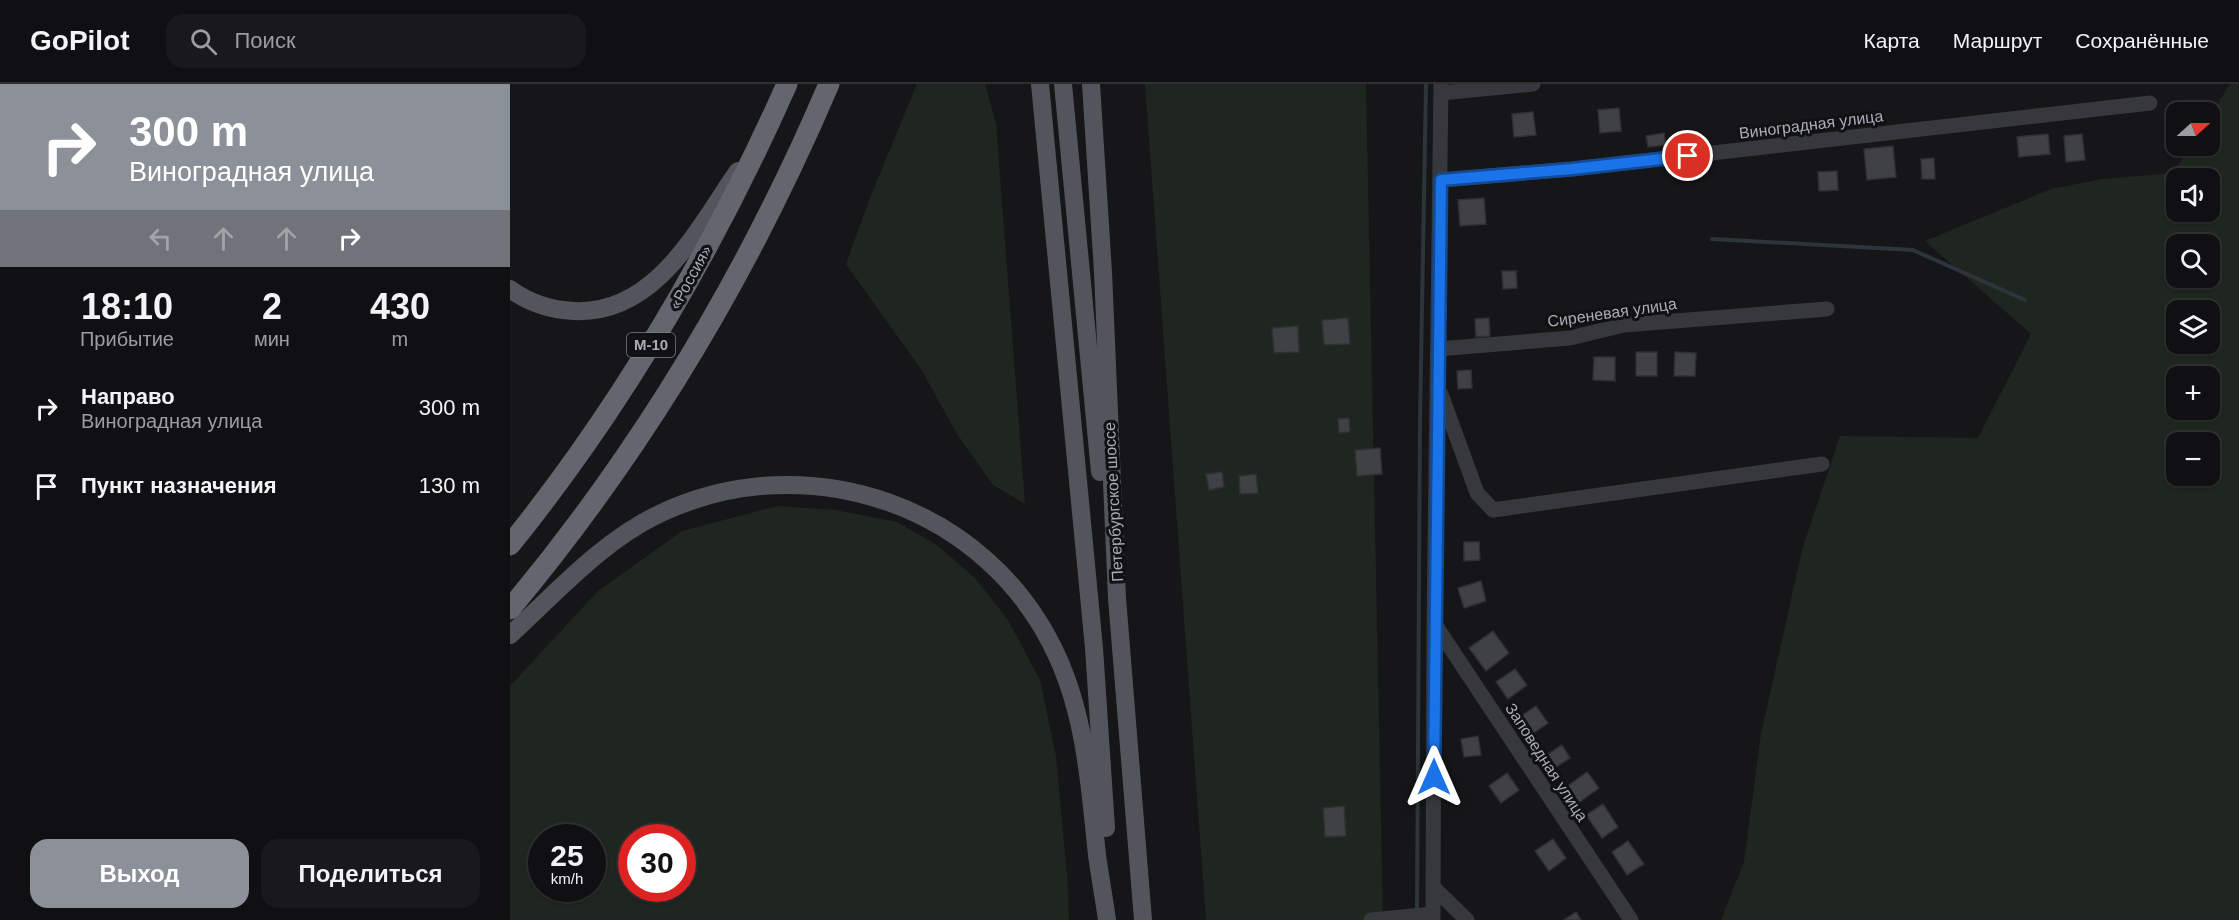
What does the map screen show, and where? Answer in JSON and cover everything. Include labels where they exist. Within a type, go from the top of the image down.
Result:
[{"type":"highway","name":"«Россия»","points":[[510,545],[569,468],[656,337],[732,201],[787,84]]},
{"type":"highway","name":"М-10","points":[[510,609],[594,503],[645,430],[693,354],[737,276],[803,145],[830,84]]},
{"type":"main road","name":"Петербургское шоссе","points":[[1040,84],[1095,648],[1112,920]]},
{"type":"main road","points":[[1063,84],[1105,527],[1117,598]]},
{"type":"main road","name":"Петербургское шоссе","points":[[1090,84],[1102,272],[1117,598],[1143,920]]},
{"type":"main road","points":[[510,289],[539,305],[565,311],[598,310],[630,299],[652,283],[678,256],[767,130]]},
{"type":"main road","points":[[510,635],[619,538],[658,515],[699,498],[743,488],[788,484],[811,485],[855,492],[919,515],[958,538],[1009,582],[1036,618],[1058,658],[1074,700],[1087,763],[1107,920]]},
{"type":"street","points":[[1371,920],[1425,917],[1434,888],[1434,623],[1441,88],[1533,84]]},
{"type":"street","name":"Виноградная улица","points":[[1441,180],[1572,169],[2150,103]]},
{"type":"street","name":"Сиреневая улица","points":[[1438,349],[1570,338],[1624,326],[1827,309]]},
{"type":"street","points":[[1438,386],[1477,493],[1493,510],[1822,464]]},
{"type":"street","name":"Заповедная улица","points":[[1434,623],[1631,920]]},
{"type":"street","points":[[1434,888],[1467,920]]},
{"type":"shaded area","points":[[917,84],[985,84],[996,123],[1025,504],[993,485],[957,434],[921,369],[846,264],[871,195]]},
{"type":"shaded area","points":[[1145,84],[1366,84],[1383,920],[1206,920]]},
{"type":"shaded area","points":[[2230,84],[2239,84],[2239,920],[1721,920],[1744,862],[1761,734],[1802,550],[1840,436],[1978,438],[2031,334],[1925,241],[2051,189],[2102,179],[2166,174],[2166,222],[2220,222],[2220,168],[2176,168],[2184,156],[2220,156],[2219,102]]},
{"type":"shaded area","points":[[777,506],[835,510],[897,522],[937,545],[976,579],[1008,620],[1040,680],[1056,756],[1069,920],[510,920],[510,686],[597,592],[682,531]]},
{"type":"building","points":[[1619,108],[1621,131],[1600,133],[1598,110]]},
{"type":"building","points":[[1533,112],[1536,135],[1514,137],[1512,114]]},
{"type":"building","points":[[1664,133],[1666,145],[1648,147],[1646,136]]},
{"type":"building","points":[[2048,134],[2050,154],[2019,157],[2017,137]]},
{"type":"building","points":[[2082,134],[2085,160],[2066,162],[2064,136]]},
{"type":"building","points":[[1893,146],[1896,177],[1867,180],[1864,149]]},
{"type":"building","points":[[1934,158],[1935,179],[1922,179],[1921,159]]},
{"type":"building","points":[[1837,171],[1838,190],[1819,191],[1818,172]]},
{"type":"building","points":[[1484,198],[1486,224],[1460,226],[1458,200]]},
{"type":"building","points":[[1502,271],[1516,271],[1517,288],[1503,289]]},
{"type":"building","points":[[1348,318],[1350,344],[1324,345],[1322,320]]},
{"type":"building","points":[[1489,318],[1490,336],[1476,337],[1475,319]]},
{"type":"building","points":[[1298,326],[1299,352],[1274,353],[1272,328]]},
{"type":"building","points":[[1636,352],[1657,352],[1657,376],[1636,376]]},
{"type":"building","points":[[1675,352],[1696,353],[1695,376],[1674,376]]},
{"type":"building","points":[[1594,357],[1615,357],[1615,381],[1593,380]]},
{"type":"building","points":[[1471,370],[1472,388],[1458,389],[1457,371]]},
{"type":"building","points":[[1349,418],[1350,432],[1339,433],[1338,419]]},
{"type":"building","points":[[1380,448],[1382,474],[1357,476],[1355,450]]},
{"type":"building","points":[[1222,472],[1224,487],[1209,490],[1206,474]]},
{"type":"building","points":[[1256,474],[1258,493],[1240,494],[1239,476]]},
{"type":"building","points":[[1464,542],[1479,542],[1480,560],[1464,561]]},
{"type":"building","points":[[1481,581],[1486,601],[1464,608],[1458,588]]},
{"type":"building","points":[[1493,631],[1509,653],[1486,671],[1469,648]]},
{"type":"building","points":[[1515,669],[1527,685],[1508,699],[1496,682]]},
{"type":"building","points":[[1536,706],[1548,723],[1529,736],[1517,719]]},
{"type":"building","points":[[1478,736],[1481,755],[1464,757],[1461,739]]},
{"type":"building","points":[[1562,745],[1570,758],[1553,769],[1545,756]]},
{"type":"building","points":[[1587,772],[1599,788],[1577,804],[1565,788]]},
{"type":"building","points":[[1507,773],[1519,790],[1501,803],[1489,786]]},
{"type":"building","points":[[1603,804],[1618,827],[1602,838],[1586,815]]},
{"type":"building","points":[[1344,806],[1346,836],[1325,837],[1323,808]]},
{"type":"building","points":[[1553,839],[1566,858],[1549,871],[1535,851]]},
{"type":"building","points":[[1628,841],[1644,864],[1627,875],[1612,852]]},
{"type":"building","points":[[1576,912],[1581,920],[1564,920]]},
{"type":"waterway","points":[[1417,910],[1420,420],[1426,84]]},
{"type":"waterway","points":[[1712,239],[1913,250],[2025,300]]},
{"type":"route","points":[[1434,777],[1434,623],[1441,180],[1688,156]]}]
